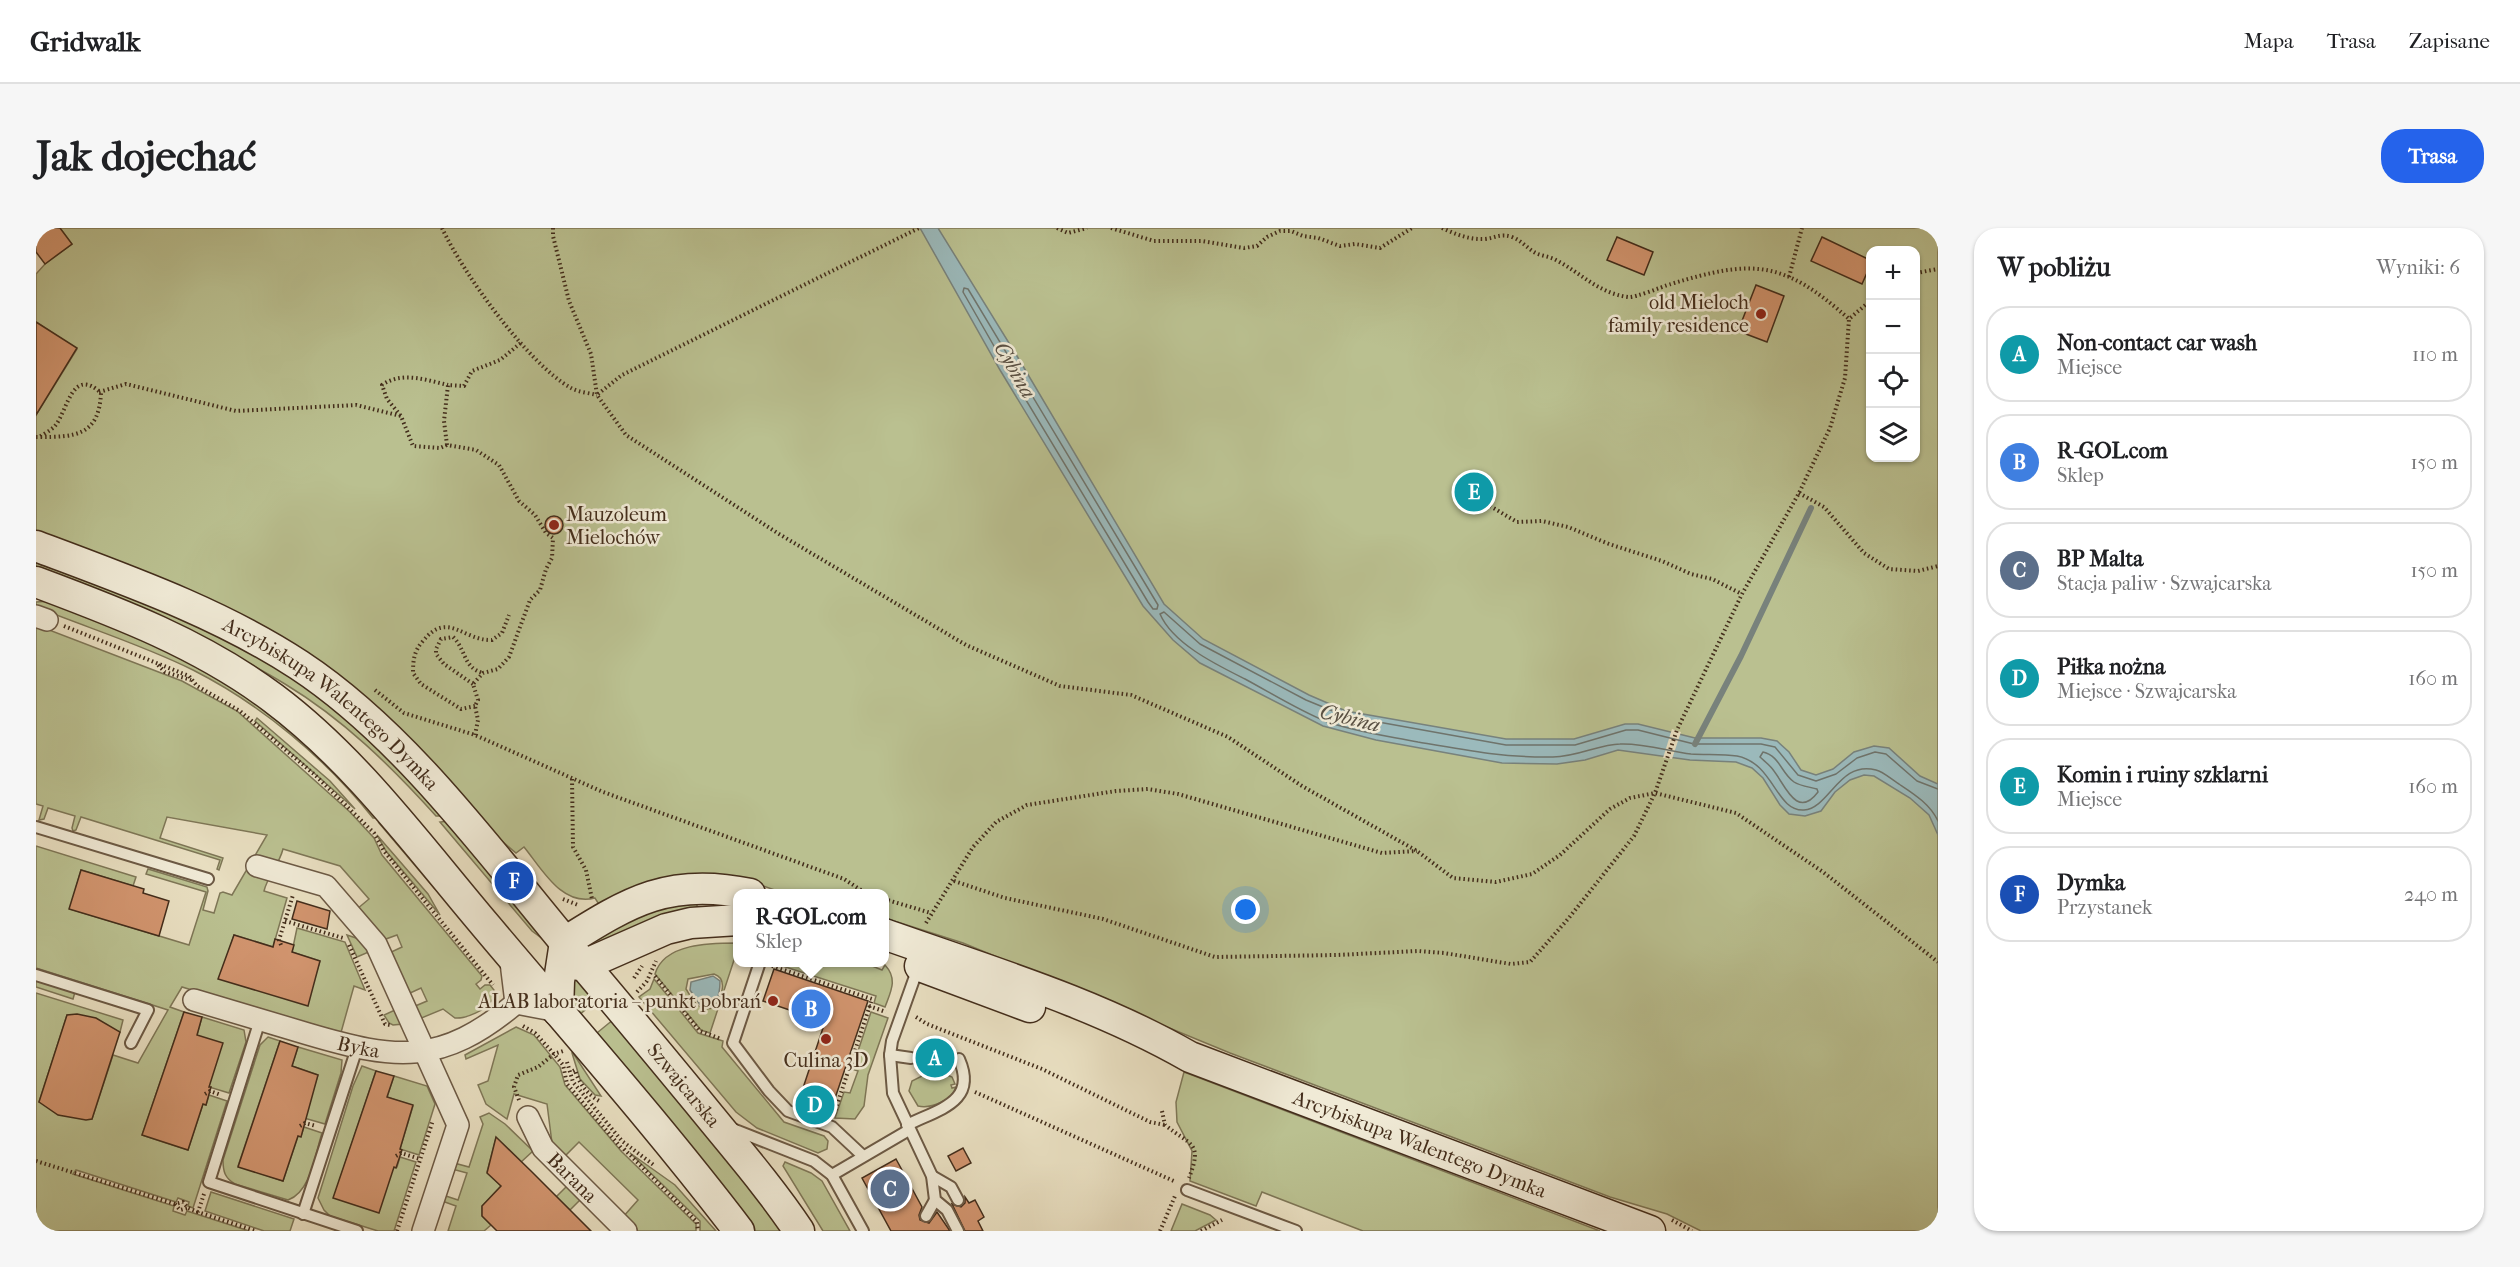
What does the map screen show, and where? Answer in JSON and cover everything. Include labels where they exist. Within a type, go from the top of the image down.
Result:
[{"type":"street","name":"Arcybiskupa Walentego Dymka","points":[[36,546],[202,612],[264,643],[324,683],[403,752],[570,957]]},
{"type":"street","name":"Arcybiskupa Walentego Dymka","points":[[36,582],[114,612],[196,649],[272,698],[312,730],[350,766],[510,954]]},
{"type":"street","points":[[258,866],[326,886],[376,944],[425,1051],[458,1125],[423,1231]]},
{"type":"street","points":[[558,1011],[570,957],[630,904],[666,891],[687,888],[733,891]]},
{"type":"street","points":[[510,954],[545,962],[691,923],[733,920]]},
{"type":"street","name":"Arcybiskupa Walentego Dymka","points":[[889,936],[1081,1004],[1154,1036],[1190,1057],[1650,1231]]},
{"type":"street","name":"Arcybiskupa Walentego Dymka","points":[[889,951],[922,949]]},
{"type":"street","points":[[510,954],[739,1231]]},
{"type":"street","points":[[510,954],[516,1013],[558,1011]]},
{"type":"street","name":"Szwajcarska","points":[[570,957],[715,1122],[800,1231]]},
{"type":"street","name":"Byka","points":[[194,1000],[357,1048],[404,1054],[425,1051],[467,1036],[501,1016],[516,1013]]},
{"type":"street","name":"Barana","points":[[528,1117],[543,1148],[626,1231]]},
{"type":"lane","points":[[36,827],[208,879]]},
{"type":"lane","points":[[922,949],[895,1032],[890,1055],[893,1093],[932,1176],[936,1200],[932,1216]]},
{"type":"lane","points":[[760,967],[733,1043],[769,1091],[788,1111],[830,1126],[863,1156]]},
{"type":"lane","points":[[36,975],[148,1010],[131,1043]]},
{"type":"lane","points":[[260,1020],[209,1182],[357,1231]]},
{"type":"lane","points":[[303,1214],[357,1048]]},
{"type":"lane","points":[[890,1055],[911,1058]]},
{"type":"lane","points":[[832,1175],[955,1100],[963,1092],[965,1074],[959,1059]]},
{"type":"lane","points":[[715,1122],[814,1161],[832,1175],[863,1231]]},
{"type":"lane","points":[[932,1176],[951,1187],[958,1200]]},
{"type":"lane","points":[[1186,1188],[1296,1231]]},
{"type":"lane","points":[[936,1200],[947,1210],[958,1231]]},
{"type":"path","points":[[442,228],[480,292],[545,369],[572,389],[597,395]]},
{"type":"path","points":[[553,228],[569,301],[591,354],[597,395],[626,435],[779,534],[966,645],[1060,686],[1131,695],[1228,737],[1302,786],[1418,851],[1453,878],[1496,882],[1532,874],[1560,855],[1610,808],[1630,798],[1655,793],[1736,813],[1823,872],[1938,962]]},
{"type":"path","points":[[597,395],[622,375],[919,228]]},
{"type":"path","points":[[1057,228],[1068,233],[1088,228]]},
{"type":"path","points":[[1111,228],[1154,241],[1202,242],[1244,248],[1257,246],[1267,237],[1280,231],[1291,231],[1340,246],[1355,244],[1380,248],[1412,228]]},
{"type":"path","points":[[1442,228],[1463,237],[1486,239],[1498,235],[1508,236],[1523,242],[1534,252],[1555,259],[1601,290],[1630,298],[1688,279],[1731,269],[1761,268],[1789,277],[1821,294],[1849,319]]},
{"type":"path","points":[[1789,277],[1802,228]]},
{"type":"path","points":[[1920,272],[1938,269]]},
{"type":"path","points":[[954,881],[1005,898],[1103,919],[1215,957],[1337,956],[1418,951],[1523,964],[1534,957],[1568,919],[1634,836],[1655,793],[1677,730],[1742,594],[1799,493],[1830,428],[1845,378],[1849,319],[1866,304]]},
{"type":"path","points":[[475,735],[478,720],[475,706],[478,700],[473,684],[441,660],[436,649],[441,639],[453,637],[457,640],[467,663],[475,671],[483,673],[498,669],[508,657],[531,600],[540,590],[552,558],[553,538],[546,533],[535,515],[519,501],[499,465],[476,450],[447,445],[440,448],[413,446],[401,416],[387,399],[382,385],[392,378],[415,377],[448,385],[464,386],[472,371],[500,360],[522,342]]},
{"type":"path","points":[[99,392],[126,384],[236,411],[356,405],[401,416]]},
{"type":"path","points":[[82,385],[93,386],[99,392],[100,405],[93,424],[72,437],[38,437],[54,426],[72,391],[82,385]]},
{"type":"path","points":[[447,445],[444,421],[448,385]]},
{"type":"path","points":[[1799,493],[1824,507],[1864,553],[1889,569],[1918,571],[1938,566]]},
{"type":"path","points":[[1490,506],[1517,522],[1542,521],[1568,527],[1691,574],[1712,579],[1742,594]]},
{"type":"path","points":[[475,706],[461,708],[421,684],[413,673],[416,650],[429,634],[448,626],[471,636],[492,640],[502,633],[509,615]]},
{"type":"path","points":[[41,618],[189,676],[196,686],[240,711],[315,775],[374,833],[384,851],[496,988]]},
{"type":"path","points":[[473,684],[483,673]]},
{"type":"path","points":[[192,680],[200,681]]},
{"type":"path","points":[[368,685],[404,713],[475,735],[572,779],[844,879],[860,889]]},
{"type":"path","points":[[572,779],[573,847],[586,870],[594,906]]},
{"type":"path","points":[[922,949],[931,913],[954,881],[973,847],[996,822],[1028,806],[1116,791],[1148,789],[1178,794],[1382,854],[1418,851]]},
{"type":"path","points":[[375,825],[382,833]]},
{"type":"path","points":[[558,896],[569,903],[582,906]]},
{"type":"path","points":[[889,900],[931,913]]},
{"type":"path","points":[[446,917],[498,982]]},
{"type":"path","points":[[281,945],[279,940],[285,921],[346,939],[385,1024],[392,1026]]},
{"type":"path","points":[[636,992],[648,981],[658,958]]},
{"type":"path","points":[[773,967],[872,999],[830,1126]]},
{"type":"path","points":[[655,976],[700,1031],[733,1043]]},
{"type":"path","points":[[869,1006],[886,1012],[889,1006]]},
{"type":"path","points":[[516,1013],[563,1065],[568,1072],[567,1084],[624,1149],[703,1231]]},
{"type":"path","points":[[915,1017],[927,1024],[1042,1069],[1150,1122],[1165,1125],[1196,1151],[1197,1157],[1186,1188]]},
{"type":"path","points":[[548,1048],[552,1044]]},
{"type":"path","points":[[528,1117],[515,1094],[515,1081],[521,1072],[538,1066],[554,1054],[562,1052]]},
{"type":"path","points":[[568,1072],[575,1070],[578,1080],[593,1098],[607,1105]]},
{"type":"path","points":[[974,1092],[1186,1188]]},
{"type":"path","points":[[1162,1111],[1165,1125]]},
{"type":"path","points":[[397,1231],[435,1115]]},
{"type":"path","points":[[628,1144],[634,1137]]},
{"type":"path","points":[[396,1156],[401,1154],[420,1160]]},
{"type":"path","points":[[36,1161],[175,1204],[183,1202],[188,1209]]},
{"type":"path","points":[[1160,1231],[1179,1186],[1186,1188]]},
{"type":"path","points":[[198,1212],[204,1194]]},
{"type":"path","points":[[175,1204],[180,1210],[188,1209],[256,1231]]},
{"type":"path","points":[[698,1224],[698,1231]]},
{"type":"green space","points":[[60,228],[1938,228],[1938,1231],[1701,1231],[1667,1214],[1610,1197],[1230,1053],[963,943],[889,919],[889,889],[772,889],[755,883],[600,906],[595,898],[583,899],[563,892],[524,847],[516,853],[476,819],[397,732],[36,535],[36,415],[77,349],[36,322],[36,274],[45,264],[72,244]]},
{"type":"green space","points":[[36,558],[241,643],[336,706],[445,816],[436,816],[365,744],[327,712],[285,684],[195,637],[36,571]]},
{"type":"green space","points":[[51,601],[115,625],[223,678],[303,740],[380,818],[373,818],[313,754],[268,716],[243,699],[174,661],[36,607],[36,602]]},
{"type":"green space","points":[[36,625],[182,681],[237,711],[350,812],[374,838],[382,855],[482,976],[476,984],[480,989],[485,985],[490,985],[494,990],[493,999],[489,1004],[470,1015],[455,1018],[443,1009],[419,1019],[413,1007],[427,1001],[421,988],[408,994],[389,953],[402,947],[397,935],[383,940],[357,909],[369,899],[340,866],[283,849],[264,891],[287,898],[273,947],[234,935],[222,973],[308,999],[320,961],[292,952],[297,928],[345,942],[365,990],[354,986],[340,1036],[182,987],[170,1007],[184,1012],[142,1135],[188,1150],[203,1104],[206,1105],[209,1095],[227,1101],[193,1208],[188,1206],[189,1202],[178,1198],[176,1202],[76,1170],[73,1174],[174,1206],[173,1211],[185,1215],[187,1211],[249,1231],[36,1231],[36,993],[123,1020],[120,1032],[67,1015],[39,1102],[92,1119],[113,1055],[138,1063],[168,1010],[36,968],[36,846],[136,877],[133,886],[81,870],[70,909],[189,945],[206,892],[146,874],[148,869],[207,887],[203,910],[214,913],[220,893],[232,895],[267,835],[167,817],[160,838],[223,858],[219,870],[217,869],[220,860],[81,817],[76,830],[73,831],[75,816],[48,808],[44,819],[39,820],[43,806],[36,804]]},
{"type":"green space","points":[[257,718],[330,781],[355,809],[255,721]]},
{"type":"green space","points":[[449,821],[544,940],[532,931],[440,822]]},
{"type":"green space","points":[[379,823],[386,823],[428,875],[435,889]]},
{"type":"green space","points":[[377,835],[428,894],[440,915],[386,851]]},
{"type":"green space","points":[[698,903],[696,908],[588,951],[587,944],[657,906]]},
{"type":"green space","points":[[347,935],[362,940],[371,951],[357,957]]},
{"type":"green space","points":[[733,943],[733,963],[710,1033],[701,1030],[655,974],[660,964],[668,956],[702,945]],"holes":[[[714,974],[721,980],[721,995],[713,1008],[700,1007],[686,989],[688,979]]]},
{"type":"green space","points":[[785,967],[875,967],[882,970],[887,967],[892,980],[885,1007],[874,1003],[876,996]]},
{"type":"green space","points":[[573,976],[598,999],[578,1016],[572,1002]]},
{"type":"green space","points":[[654,979],[698,1033],[723,1041],[722,1047],[784,1122],[824,1136],[828,1141],[827,1149],[818,1153],[757,1128],[736,1112],[639,997],[650,989]]},
{"type":"green space","points":[[36,980],[75,992],[73,999],[36,987]]},
{"type":"green space","points":[[395,1010],[403,1024],[393,1025],[384,1015]]},
{"type":"green space","points":[[871,1012],[888,1018],[868,1075],[864,1106],[855,1119],[835,1118],[844,1092],[850,1093],[858,1071],[852,1069]]},
{"type":"green space","points":[[202,1017],[244,1030],[246,1042],[229,1093],[209,1087],[197,1035]]},
{"type":"green space","points":[[614,1019],[786,1231],[753,1231],[592,1037]]},
{"type":"green space","points":[[516,1027],[534,1035],[560,1067],[565,1085],[621,1151],[696,1224],[696,1231],[638,1231],[623,1217],[638,1200],[579,1142],[563,1158],[552,1143],[547,1104],[514,1094],[507,1119],[486,1104],[478,1085],[488,1081],[498,1045],[466,1059],[465,1055]]},
{"type":"green space","points":[[268,1037],[280,1041],[238,1166],[283,1181],[298,1136],[301,1136],[304,1127],[322,1133],[307,1181],[296,1196],[288,1200],[235,1184],[227,1177],[223,1168],[223,1160],[260,1045]]},
{"type":"green space","points":[[298,1047],[342,1060],[341,1073],[325,1124],[304,1118],[318,1075],[292,1066]]},
{"type":"green space","points":[[572,1053],[601,1096],[595,1095],[580,1079]]},
{"type":"green space","points":[[362,1066],[376,1071],[334,1197],[397,1167],[400,1157],[416,1162],[394,1231],[378,1231],[330,1216],[318,1198],[353,1086]]},
{"type":"green space","points":[[1184,1072],[1600,1231],[1363,1231],[1262,1192],[1256,1206],[1190,1181],[1192,1151],[1177,1122],[1176,1102]]},
{"type":"green space","points":[[945,1074],[952,1077],[955,1084],[951,1085],[952,1088],[956,1087],[951,1096],[935,1105],[918,1106],[909,1091],[912,1081],[924,1075]]},
{"type":"green space","points":[[394,1076],[427,1086],[435,1104],[419,1155],[400,1149],[413,1106],[387,1097]]},
{"type":"green space","points":[[489,1113],[505,1124],[533,1151],[520,1163],[496,1138],[487,1172],[501,1186],[482,1206],[482,1216],[491,1225],[484,1231],[448,1231],[456,1206],[442,1201],[443,1195],[458,1200],[467,1173],[452,1169],[454,1163],[469,1167],[483,1124],[480,1117]]},
{"type":"green space","points":[[630,1153],[675,1185],[716,1231],[700,1231],[700,1221]]},
{"type":"green space","points":[[785,1162],[811,1173],[822,1181],[850,1231],[823,1231],[783,1166]]},
{"type":"green space","points":[[568,1185],[581,1199],[570,1210],[556,1197]]},
{"type":"green space","points":[[211,1192],[294,1219],[290,1231],[264,1231],[205,1211]]},
{"type":"green space","points":[[1182,1204],[1210,1215],[1216,1220],[1195,1231],[1171,1231]]},
{"type":"water","name":"Cybina","points":[[920,228],[938,228],[1164,604],[1203,639],[1309,695],[1346,711],[1506,739],[1574,739],[1625,724],[1638,724],[1695,738],[1761,738],[1777,741],[1789,752],[1801,770],[1816,775],[1833,769],[1854,752],[1874,746],[1889,748],[1920,776],[1938,784],[1938,835],[1929,815],[1910,798],[1874,776],[1864,775],[1850,780],[1835,792],[1821,811],[1805,816],[1789,814],[1780,805],[1763,778],[1752,768],[1736,762],[1690,760],[1618,750],[1585,760],[1557,764],[1502,763],[1376,740],[1323,726],[1200,663],[1173,640],[1143,606],[1000,370]]},
{"type":"water","points":[[713,976],[720,981],[718,996],[711,1006],[701,1006],[690,990],[691,982]]},
{"type":"pier","points":[[1672,729],[1681,732],[1672,759],[1663,758]]},
{"type":"building","points":[[36,228],[60,228],[72,244],[45,264],[36,252]]},
{"type":"building","name":"old Mieloch family residence","points":[[1617,237],[1653,252],[1644,275],[1607,260]]},
{"type":"building","points":[[1822,237],[1866,258],[1866,275],[1862,284],[1811,261]]},
{"type":"building","name":"old Mieloch family residence","points":[[1756,285],[1784,296],[1767,342],[1738,331]]},
{"type":"building","points":[[36,322],[77,348],[36,415]]},
{"type":"building","name":"Mauzoleum Mielochów","points":[[550,516],[558,516],[563,521],[561,532],[550,534],[545,529],[545,521]]},
{"type":"building","points":[[81,870],[144,889],[143,893],[169,901],[159,936],[69,909]]},
{"type":"building","points":[[297,901],[330,911],[327,929],[292,919]]},
{"type":"building","points":[[234,935],[273,947],[275,939],[294,945],[292,952],[320,961],[308,1006],[218,979]]},
{"type":"building","points":[[774,969],[868,1001],[831,1110],[799,1100],[825,1022],[763,1001]]},
{"type":"building","points":[[184,1012],[202,1017],[197,1035],[223,1043],[209,1087],[211,1087],[206,1105],[203,1104],[188,1150],[142,1135]]},
{"type":"building","points":[[77,1014],[96,1018],[120,1032],[92,1119],[86,1120],[58,1115],[39,1102],[67,1015]]},
{"type":"building","points":[[280,1041],[298,1047],[292,1066],[318,1075],[301,1137],[298,1136],[283,1181],[238,1167]]},
{"type":"building","points":[[925,1042],[945,1042],[945,1074],[925,1074]]},
{"type":"building","points":[[376,1071],[394,1076],[387,1097],[413,1105],[400,1149],[402,1150],[379,1213],[333,1198]]},
{"type":"building","points":[[496,1137],[591,1231],[497,1231],[482,1216],[482,1206],[501,1186],[487,1173]]},
{"type":"building","points":[[963,1148],[971,1163],[956,1171],[948,1156]]},
{"type":"building","points":[[896,1159],[922,1207],[920,1220],[929,1223],[937,1212],[950,1231],[891,1231],[862,1178]]},
{"type":"building","points":[[965,1197],[969,1203],[975,1200],[984,1217],[978,1221],[983,1231],[965,1231],[952,1204],[961,1207],[965,1203]]},
{"type":"waterway","points":[[1695,744],[1741,656],[1811,508]]},
{"type":"place","name":"old Mieloch family residence","points":[[1761,314]]},
{"type":"place","name":"Komin i ruiny szklarni","points":[[1474,492]]},
{"type":"place","name":"Mauzoleum Mielochów","points":[[554,525]]},
{"type":"place","name":"Dymka","points":[[514,881]]},
{"type":"place","name":"ALAB laboratoria – punkt pobrań","points":[[773,1001]]},
{"type":"place","name":"R-GOL.com","points":[[811,1009]]},
{"type":"place","name":"Culina 3D","points":[[826,1039]]},
{"type":"place","name":"Non-contact car wash","points":[[935,1058]]},
{"type":"place","name":"Piłka nożna","points":[[815,1105]]},
{"type":"place","name":"BP Malta","points":[[890,1189]]}]
